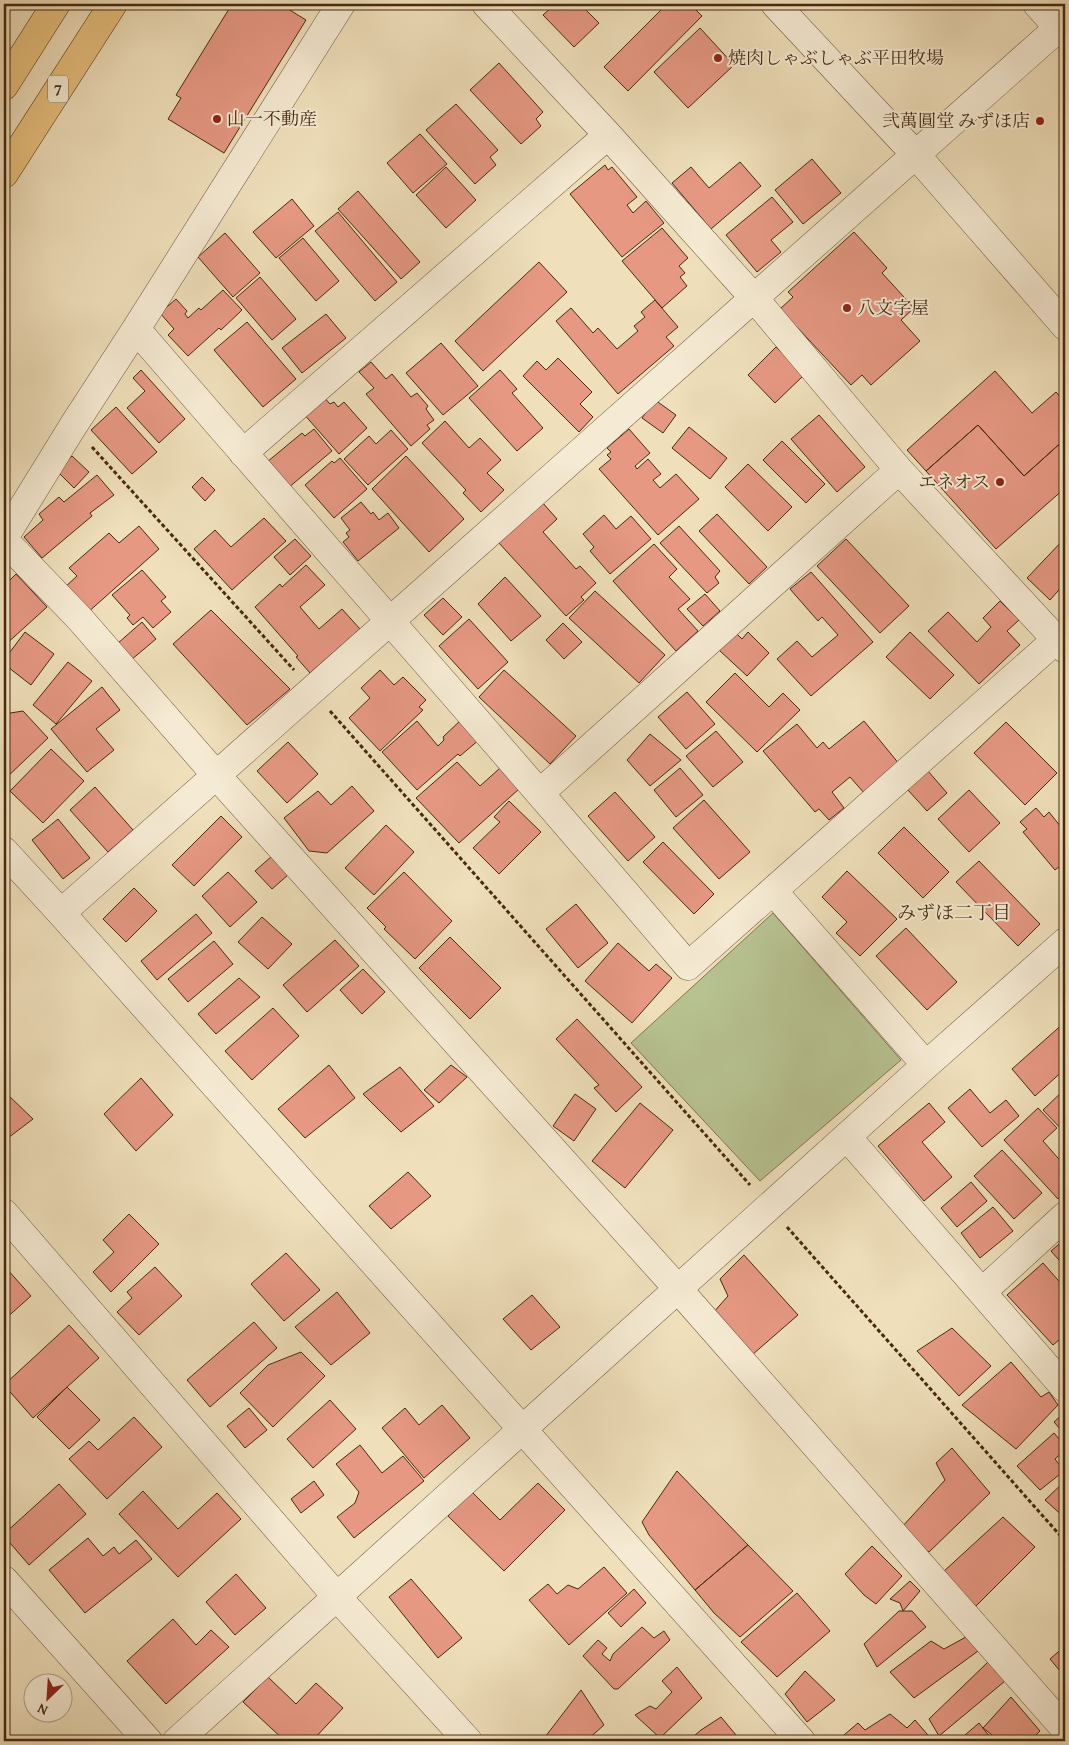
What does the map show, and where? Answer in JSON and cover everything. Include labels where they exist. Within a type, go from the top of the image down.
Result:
[{"type":"highway","points":[[4,86],[56,4]]},
{"type":"highway","name":"7","points":[[4,174],[113,4]]},
{"type":"street","points":[[341,4],[73,426],[4,539],[80,619],[216,775],[678,1290],[1065,1729]]},
{"type":"street","points":[[136,329],[688,966],[1061,644],[899,470],[754,298],[486,4]]},
{"type":"street","points":[[775,4],[916,155],[1065,326]]},
{"type":"street","points":[[61,914],[754,298],[1063,28],[1037,4]]},
{"type":"street","points":[[243,453],[608,136]]},
{"type":"street","points":[[540,793],[899,470]]},
{"type":"street","points":[[4,852],[801,1741]]},
{"type":"street","points":[[773,891],[926,1065]]},
{"type":"street","points":[[177,1741],[926,1065],[1065,942]]},
{"type":"street","points":[[847,1137],[1065,1388]]},
{"type":"street","points":[[4,1213],[337,1597],[468,1741]]},
{"type":"street","points":[[982,1292],[1065,1216]]},
{"type":"street","points":[[4,1580],[148,1741]]},
{"type":"path","points":[[73,426],[312,690],[1065,1541]]},
{"type":"green space","points":[[773,913],[901,1060],[760,1181],[631,1043]]},
{"type":"building","points":[[232,4],[280,4],[306,20],[224,153],[168,119],[181,98],[176,95]]},
{"type":"building","points":[[555,4],[580,4],[599,23],[574,47],[543,15]]},
{"type":"building","points":[[667,4],[690,4],[702,16],[628,91],[604,67]]},
{"type":"building","points":[[700,28],[734,65],[688,108],[654,72]]},
{"type":"building","points":[[499,63],[543,112],[536,119],[541,126],[521,144],[470,90]]},
{"type":"building","points":[[456,104],[498,150],[490,157],[496,165],[475,184],[426,130]]},
{"type":"building","points":[[420,134],[447,164],[413,193],[387,163]]},
{"type":"building","points":[[812,159],[841,193],[803,224],[775,190]]},
{"type":"building","points":[[740,162],[761,186],[711,229],[672,183],[691,167],[709,188]]},
{"type":"building","points":[[605,165],[608,170],[612,167],[637,197],[627,205],[633,213],[646,201],[664,223],[622,257],[570,194]]},
{"type":"building","points":[[446,167],[476,200],[446,228],[416,195]]},
{"type":"building","points":[[358,191],[420,262],[401,279],[338,209]]},
{"type":"building","points":[[772,197],[793,222],[771,240],[781,252],[757,272],[726,235]]},
{"type":"building","points":[[292,199],[314,226],[276,258],[253,232]]},
{"type":"building","points":[[338,212],[397,282],[375,301],[315,231]]},
{"type":"building","points":[[662,228],[688,258],[679,266],[685,273],[680,277],[687,286],[662,308],[622,261]]},
{"type":"building","name":"八文字屋","points":[[854,232],[887,268],[882,273],[914,308],[901,320],[920,341],[871,385],[862,375],[851,385],[780,309],[793,297],[788,292]]},
{"type":"building","points":[[225,233],[260,273],[233,297],[198,257]]},
{"type":"building","points":[[303,238],[339,281],[316,301],[279,258]]},
{"type":"building","points":[[539,262],[567,292],[483,371],[455,341]]},
{"type":"building","points":[[260,277],[296,319],[272,340],[236,298]]},
{"type":"building","points":[[223,290],[242,310],[221,330],[219,328],[188,356],[168,335],[174,329],[160,313],[176,299],[187,311],[185,314],[188,318],[199,308],[201,310]]},
{"type":"building","points":[[655,300],[678,327],[666,337],[674,346],[618,394],[556,321],[571,308],[593,333],[598,328],[617,349],[638,331],[634,326],[645,317],[641,312]]},
{"type":"building","points":[[326,314],[346,338],[302,373],[282,348]]},
{"type":"building","points":[[247,322],[296,379],[263,407],[214,350]]},
{"type":"building","points":[[441,343],[478,386],[443,415],[406,373]]},
{"type":"building","points":[[776,347],[804,375],[775,403],[748,375]]},
{"type":"building","points":[[558,358],[592,392],[580,404],[593,417],[579,432],[523,376],[537,361],[546,370]]},
{"type":"building","points":[[371,362],[386,379],[392,374],[411,397],[417,393],[428,406],[426,409],[434,420],[427,425],[430,429],[411,446],[366,394],[374,388],[359,372]]},
{"type":"building","points":[[141,370],[185,419],[159,443],[127,408],[145,391],[133,378]]},
{"type":"building","points":[[500,370],[517,389],[512,393],[543,428],[517,451],[469,398]]},
{"type":"building","points":[[995,371],[1032,413],[1056,392],[1065,402],[1065,439],[1024,476],[978,425],[926,471],[907,450]]},
{"type":"building","points":[[322,395],[330,404],[334,402],[338,407],[344,402],[367,428],[339,454],[302,412]]},
{"type":"building","points":[[655,400],[676,415],[663,433],[642,418]]},
{"type":"building","points":[[116,407],[157,452],[132,474],[91,430]]},
{"type":"building","points":[[819,415],[865,467],[837,492],[791,439]]},
{"type":"building","points":[[445,421],[469,448],[480,438],[501,460],[487,473],[504,490],[481,512],[463,493],[466,490],[422,443]]},
{"type":"building","name":"エネオス","points":[[978,425],[1024,476],[1065,439],[1065,488],[996,549],[926,471]]},
{"type":"building","points":[[689,427],[727,458],[710,479],[672,448]]},
{"type":"building","points":[[314,429],[332,451],[288,488],[267,462],[302,433],[305,436]]},
{"type":"building","points":[[629,429],[650,453],[635,466],[637,469],[648,459],[661,474],[653,480],[660,488],[676,474],[699,499],[658,535],[599,469],[611,459],[607,455],[611,452],[607,448]]},
{"type":"building","points":[[391,430],[408,449],[368,485],[344,459],[369,436],[376,444]]},
{"type":"building","points":[[782,441],[825,484],[806,503],[763,460]]},
{"type":"building","points":[[72,456],[89,472],[74,488],[57,471]]},
{"type":"building","points":[[406,456],[464,519],[429,552],[372,489]]},
{"type":"building","points":[[340,458],[367,489],[334,518],[305,485],[332,461],[334,463]]},
{"type":"building","points":[[748,464],[792,507],[768,531],[725,487]]},
{"type":"building","points":[[97,475],[114,495],[90,513],[92,516],[42,558],[24,537],[43,520],[39,514],[59,497],[64,502]]},
{"type":"building","points":[[202,477],[215,490],[205,501],[192,487]]},
{"type":"building","points":[[361,502],[379,520],[388,513],[399,528],[358,561],[343,542],[349,537],[346,533],[350,530],[341,518]]},
{"type":"building","points":[[542,502],[557,519],[543,532],[576,569],[580,566],[596,583],[581,597],[584,600],[566,616],[498,542]]},
{"type":"building","points":[[717,514],[767,567],[749,584],[699,531]]},
{"type":"building","points":[[604,515],[616,529],[631,516],[651,539],[610,574],[590,551],[594,547],[583,534]]},
{"type":"building","points":[[264,518],[286,541],[232,590],[194,549],[215,530],[231,547]]},
{"type":"building","points":[[139,526],[159,549],[86,614],[63,589],[77,576],[69,568],[109,533],[119,543]]},
{"type":"building","points":[[679,526],[720,571],[715,577],[719,583],[707,593],[660,543]]},
{"type":"building","points":[[1065,538],[1065,583],[1050,600],[1027,578]]},
{"type":"building","points":[[295,539],[311,556],[290,575],[274,557]]},
{"type":"building","points":[[846,539],[909,606],[880,633],[817,566]]},
{"type":"building","points":[[654,544],[677,569],[669,577],[690,599],[678,609],[698,631],[676,651],[613,581]]},
{"type":"building","points":[[306,565],[325,585],[300,607],[319,629],[342,609],[360,629],[310,673],[296,657],[298,656],[255,607],[280,584],[282,587]]},
{"type":"building","points":[[142,570],[166,597],[161,601],[171,612],[153,628],[143,617],[133,625],[127,618],[130,615],[112,595]]},
{"type":"building","points":[[811,572],[873,642],[811,696],[777,659],[797,641],[812,657],[838,635],[822,617],[818,621],[790,589]]},
{"type":"building","points":[[16,574],[47,607],[4,646],[4,602],[8,598],[4,593],[4,586]]},
{"type":"building","points":[[505,577],[541,616],[511,641],[478,604]]},
{"type":"building","points":[[595,591],[665,655],[639,683],[569,618]]},
{"type":"building","points":[[705,594],[720,611],[703,626],[687,609]]},
{"type":"building","points":[[443,598],[462,617],[443,635],[424,615]]},
{"type":"building","points":[[1000,601],[1019,620],[1007,631],[1020,645],[979,684],[928,631],[948,612],[977,642],[991,627],[983,618]]},
{"type":"building","points":[[211,610],[290,689],[247,725],[173,644]]},
{"type":"building","points":[[469,619],[508,662],[478,689],[439,646]]},
{"type":"building","points":[[142,622],[156,639],[131,660],[117,644]]},
{"type":"building","points":[[563,623],[582,642],[564,659],[546,640]]},
{"type":"building","points":[[25,632],[54,654],[31,685],[4,664],[4,660]]},
{"type":"building","points":[[748,632],[769,653],[747,676],[719,650],[736,633],[742,639]]},
{"type":"building","points":[[910,632],[954,675],[930,699],[886,657]]},
{"type":"building","points":[[68,662],[92,681],[56,724],[33,705]]},
{"type":"building","points":[[380,670],[394,685],[403,677],[426,700],[419,707],[423,710],[380,751],[349,718],[370,698],[361,688]]},
{"type":"building","points":[[504,670],[576,736],[550,764],[479,697]]},
{"type":"building","points":[[735,673],[769,707],[783,693],[800,710],[757,752],[706,702]]},
{"type":"building","points":[[102,687],[120,710],[96,729],[114,750],[87,772],[51,729]]},
{"type":"building","points":[[687,692],[715,724],[686,749],[658,717]]},
{"type":"building","points":[[23,711],[48,738],[4,780],[4,714]]},
{"type":"building","points":[[462,719],[480,739],[460,756],[458,754],[417,790],[382,752],[417,721],[438,746],[444,740],[443,737]]},
{"type":"building","points":[[864,721],[900,765],[865,794],[850,777],[832,792],[844,808],[829,820],[819,809],[815,812],[763,751],[797,724],[817,748],[823,742],[829,749]]},
{"type":"building","points":[[1006,722],[1057,773],[1025,805],[974,753]]},
{"type":"building","points":[[716,731],[743,762],[713,787],[686,756]]},
{"type":"building","points":[[650,734],[681,760],[650,786],[627,760]]},
{"type":"building","points":[[288,742],[318,774],[287,803],[257,771]]},
{"type":"building","points":[[51,749],[84,781],[43,823],[10,791]]},
{"type":"building","points":[[457,762],[480,786],[500,768],[519,789],[459,843],[416,798]]},
{"type":"building","points":[[680,768],[703,795],[676,817],[654,790]]},
{"type":"building","points":[[928,771],[947,793],[927,811],[907,789]]},
{"type":"building","points":[[352,786],[374,811],[327,853],[309,851],[284,818],[318,791],[331,805]]},
{"type":"building","points":[[95,787],[133,830],[108,852],[70,810]]},
{"type":"building","points":[[969,790],[1000,823],[969,852],[938,819]]},
{"type":"building","points":[[615,792],[655,837],[628,861],[588,816]]},
{"type":"building","points":[[704,800],[750,852],[719,879],[673,828]]},
{"type":"building","points":[[509,801],[541,832],[499,874],[473,848],[500,822],[494,817]]},
{"type":"building","points":[[1036,808],[1044,817],[1049,812],[1065,832],[1065,872],[1060,866],[1055,870],[1023,832],[1027,829],[1020,822]]},
{"type":"building","points":[[221,816],[242,837],[194,886],[172,865]]},
{"type":"building","points":[[58,819],[90,858],[63,879],[32,840]]},
{"type":"building","points":[[386,825],[414,852],[374,895],[345,868]]},
{"type":"building","points":[[904,827],[949,872],[923,898],[878,853]]},
{"type":"building","points":[[663,842],[714,894],[694,914],[643,862]]},
{"type":"building","points":[[272,856],[288,875],[272,889],[255,871]]},
{"type":"building","points":[[979,861],[1040,924],[1018,946],[956,882]]},
{"type":"building","points":[[847,871],[897,919],[860,956],[836,933],[847,922],[822,897]]},
{"type":"building","points":[[228,872],[257,902],[230,927],[202,896]]},
{"type":"building","points":[[404,872],[452,921],[415,959],[384,929],[386,927],[367,908]]},
{"type":"building","points":[[134,888],[157,911],[126,942],[103,919]]},
{"type":"building","points":[[576,904],[608,943],[578,968],[546,929]]},
{"type":"building","points":[[196,914],[212,933],[157,980],[141,961]]},
{"type":"building","points":[[262,917],[292,944],[268,969],[238,942]]},
{"type":"building","points":[[906,928],[957,982],[927,1010],[876,956]]},
{"type":"building","points":[[450,937],[501,988],[470,1019],[419,968]]},
{"type":"building","points":[[335,940],[359,966],[307,1012],[283,985]]},
{"type":"building","points":[[214,941],[233,964],[188,1002],[168,979]]},
{"type":"building","points":[[618,943],[649,971],[656,964],[672,978],[632,1023],[585,981]]},
{"type":"building","points":[[363,969],[385,992],[362,1014],[340,990]]},
{"type":"building","points":[[239,978],[260,997],[216,1034],[198,1014]]},
{"type":"building","points":[[273,1008],[299,1036],[252,1080],[225,1051]]},
{"type":"building","points":[[577,1019],[642,1087],[616,1112],[594,1088],[599,1085],[556,1039]]},
{"type":"building","points":[[1065,1022],[1065,1069],[1035,1096],[1012,1069]]},
{"type":"building","points":[[329,1065],[355,1098],[305,1138],[278,1109]]},
{"type":"building","points":[[451,1065],[467,1077],[439,1103],[424,1090]]},
{"type":"building","points":[[400,1067],[434,1106],[401,1132],[363,1094]]},
{"type":"building","points":[[141,1078],[173,1115],[136,1151],[104,1114]]},
{"type":"building","points":[[970,1089],[990,1113],[1006,1100],[1019,1116],[982,1147],[948,1108]]},
{"type":"building","points":[[1065,1089],[1065,1133],[1043,1110]]},
{"type":"building","points":[[7,1094],[33,1119],[4,1141],[4,1097]]},
{"type":"building","points":[[575,1094],[596,1109],[574,1141],[553,1126]]},
{"type":"building","points":[[640,1103],[673,1130],[625,1188],[592,1161]]},
{"type":"building","points":[[929,1103],[945,1122],[922,1142],[952,1177],[924,1201],[878,1146]]},
{"type":"building","points":[[1038,1108],[1057,1128],[1043,1141],[1065,1166],[1065,1192],[1058,1199],[1004,1140]]},
{"type":"building","points":[[1002,1150],[1042,1193],[1014,1219],[974,1176]]},
{"type":"building","points":[[408,1172],[431,1196],[391,1229],[369,1206]]},
{"type":"building","points":[[971,1182],[987,1201],[957,1227],[941,1208]]},
{"type":"building","points":[[993,1207],[1013,1231],[980,1258],[961,1233]]},
{"type":"building","points":[[129,1214],[159,1244],[111,1292],[93,1272],[114,1252],[103,1240]]},
{"type":"building","points":[[1065,1239],[1065,1267],[1051,1251]]},
{"type":"building","points":[[286,1253],[320,1290],[284,1321],[251,1284]]},
{"type":"building","points":[[744,1255],[798,1315],[752,1355],[712,1314],[728,1296],[720,1279]]},
{"type":"building","points":[[1043,1263],[1065,1288],[1065,1335],[1053,1345],[1007,1295]]},
{"type":"building","points":[[155,1267],[182,1296],[139,1335],[117,1312],[132,1298],[127,1292]]},
{"type":"building","points":[[7,1269],[31,1296],[4,1320],[4,1272]]},
{"type":"building","points":[[337,1292],[370,1333],[331,1365],[295,1327]]},
{"type":"building","points":[[532,1295],[560,1327],[531,1350],[503,1319]]},
{"type":"building","points":[[254,1322],[277,1348],[210,1407],[187,1380]]},
{"type":"building","points":[[69,1325],[99,1358],[33,1418],[4,1385]]},
{"type":"building","points":[[952,1328],[991,1366],[959,1396],[917,1351]]},
{"type":"building","points":[[301,1352],[325,1376],[273,1427],[240,1393],[268,1365]]},
{"type":"building","points":[[1011,1362],[1041,1397],[1049,1392],[1058,1405],[1016,1449],[962,1405]]},
{"type":"building","points":[[67,1387],[100,1420],[69,1449],[37,1417]]},
{"type":"building","points":[[330,1400],[356,1429],[313,1468],[287,1439]]},
{"type":"building","points":[[442,1405],[470,1438],[424,1478],[382,1428],[405,1408],[419,1425]]},
{"type":"building","points":[[249,1408],[267,1430],[245,1448],[227,1426]]},
{"type":"building","points":[[1065,1412],[1065,1435],[1054,1422]]},
{"type":"building","points":[[134,1417],[162,1447],[107,1499],[69,1459],[89,1441],[98,1450]]},
{"type":"building","points":[[1054,1433],[1065,1446],[1065,1450],[1055,1459],[1064,1471],[1040,1490],[1017,1466]]},
{"type":"building","points":[[360,1445],[382,1473],[403,1456],[424,1481],[354,1538],[337,1517],[355,1503],[359,1492],[336,1464]]},
{"type":"building","points":[[952,1448],[990,1493],[929,1552],[917,1545],[901,1528],[945,1480],[936,1463]]},
{"type":"building","points":[[677,1471],[748,1545],[695,1590],[649,1535],[642,1522]]},
{"type":"building","points":[[314,1481],[324,1495],[301,1513],[291,1499]]},
{"type":"building","points":[[1065,1481],[1065,1518],[1045,1500]]},
{"type":"building","points":[[538,1483],[565,1510],[504,1571],[448,1516],[472,1492],[500,1520]]},
{"type":"building","points":[[59,1484],[86,1514],[29,1565],[4,1534]]},
{"type":"building","points":[[143,1491],[178,1529],[217,1493],[241,1519],[178,1577],[119,1514]]},
{"type":"building","points":[[1003,1517],[1035,1547],[976,1606],[942,1573]]},
{"type":"building","points":[[88,1538],[103,1556],[114,1547],[119,1554],[136,1540],[152,1559],[85,1613],[49,1570]]},
{"type":"building","points":[[748,1545],[793,1591],[740,1637],[714,1613],[695,1590]]},
{"type":"building","points":[[872,1546],[902,1576],[876,1604],[864,1595],[845,1574]]},
{"type":"building","points":[[604,1567],[627,1593],[569,1645],[529,1600],[548,1584],[557,1594],[568,1585],[578,1589]]},
{"type":"building","points":[[236,1574],[266,1608],[235,1635],[206,1602]]},
{"type":"building","points":[[411,1579],[462,1638],[438,1658],[389,1597]]},
{"type":"building","points":[[910,1581],[920,1591],[903,1611],[900,1603],[890,1599]]},
{"type":"building","points":[[634,1589],[646,1603],[621,1627],[608,1613]]},
{"type":"building","points":[[797,1593],[830,1631],[777,1677],[741,1642]]},
{"type":"building","points":[[899,1611],[912,1611],[926,1627],[877,1667],[864,1644]]},
{"type":"building","points":[[173,1619],[196,1645],[211,1630],[229,1647],[166,1704],[127,1661]]},
{"type":"building","points":[[642,1627],[654,1638],[664,1631],[670,1640],[618,1689],[614,1689],[583,1656],[598,1640],[607,1648],[602,1654],[610,1661],[613,1654]]},
{"type":"building","points":[[966,1637],[978,1651],[914,1698],[890,1672],[931,1641],[944,1649]]},
{"type":"building","points":[[1065,1646],[1065,1677],[1050,1659]]},
{"type":"building","points":[[988,1662],[1005,1681],[939,1736],[929,1719]]},
{"type":"building","points":[[677,1667],[702,1698],[660,1738],[635,1715],[650,1706],[656,1709],[672,1692],[662,1681]]},
{"type":"building","points":[[805,1671],[835,1700],[807,1722],[785,1694]]},
{"type":"building","points":[[268,1677],[296,1704],[316,1683],[343,1708],[312,1741],[285,1741],[243,1702]]},
{"type":"building","points":[[581,1690],[604,1725],[586,1741],[542,1741]]},
{"type":"building","points":[[1011,1697],[1040,1731],[1030,1741],[1000,1741],[983,1728]]},
{"type":"building","points":[[890,1714],[907,1728],[915,1720],[933,1741],[837,1741],[858,1723],[865,1730]]},
{"type":"building","points":[[721,1717],[741,1741],[688,1741],[701,1730]]},
{"type":"building","points":[[979,1723],[993,1741],[958,1741]]},
{"type":"place","name":"焼肉しゃぶしゃぶ平田牧場","points":[[718,58]]},
{"type":"place","name":"山一不動産","points":[[217,119]]},
{"type":"place","name":"弐萬圓堂 みずほ店","points":[[1040,121]]},
{"type":"place","name":"八文字屋","points":[[847,308]]},
{"type":"place","name":"エネオス","points":[[1000,482]]},
{"type":"district","name":"みずほ二丁目","points":[[954,912]]}]
